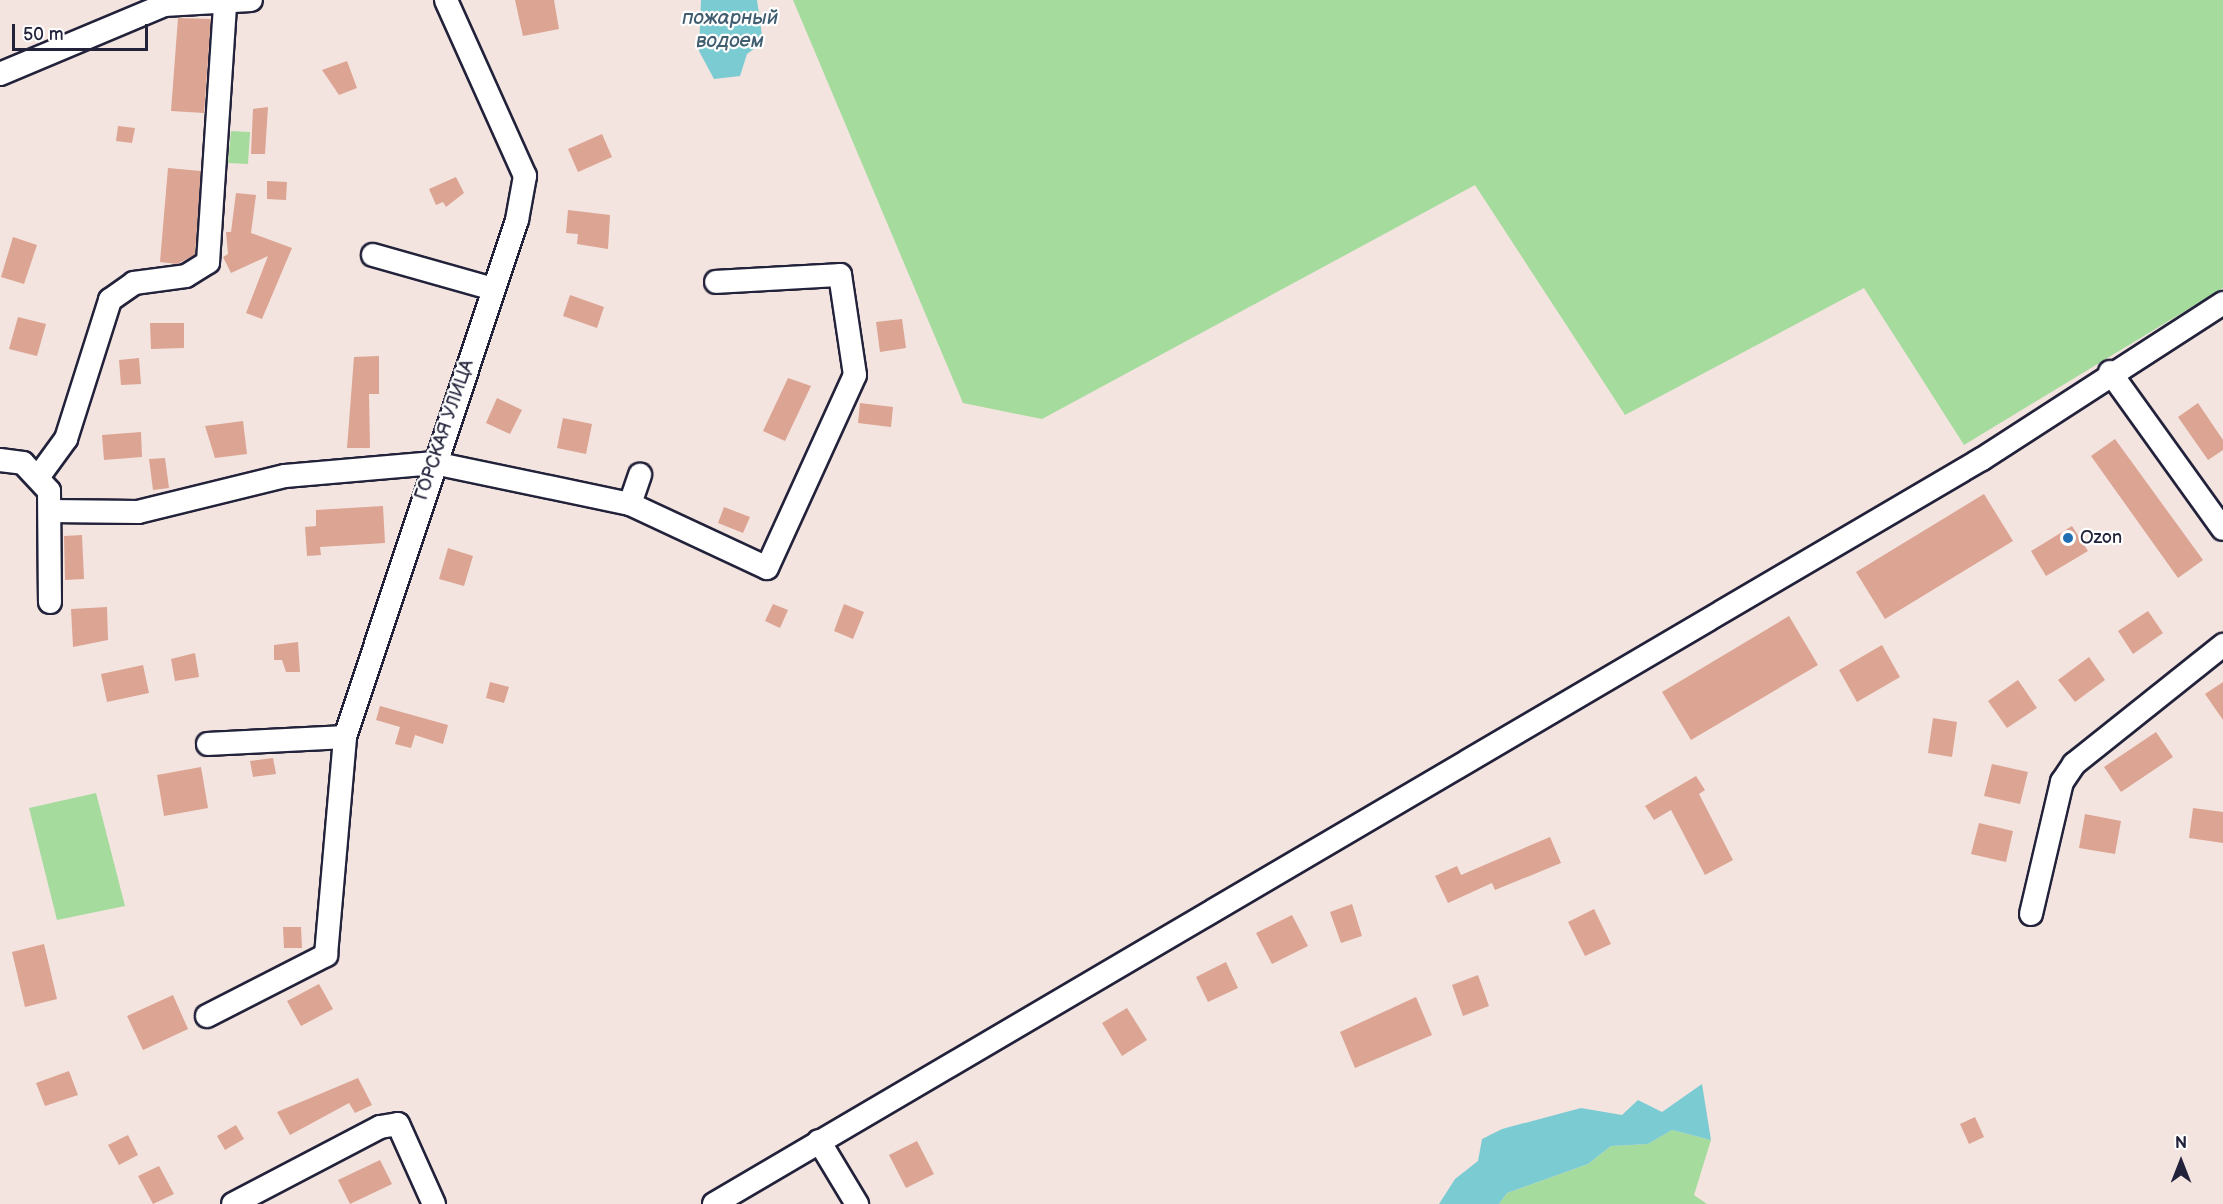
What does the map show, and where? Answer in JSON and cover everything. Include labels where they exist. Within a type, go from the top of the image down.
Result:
[{"type":"street","points":[[0,74],[163,3],[225,4],[251,0]]},
{"type":"street","name":"ГОРСКАЯ УЛИЦА","points":[[207,1016],[326,955],[345,737],[493,289],[525,176],[446,0]]},
{"type":"street","points":[[39,476],[66,439],[110,300],[134,284],[186,276],[208,262],[225,4]]},
{"type":"street","points":[[373,255],[493,289]]},
{"type":"street","points":[[50,511],[138,512],[285,477],[434,463],[630,504],[767,568],[855,375],[840,275],[716,282]]},
{"type":"street","points":[[714,1204],[1982,459],[2110,372],[2223,303]]},
{"type":"street","points":[[2110,372],[2223,529]]},
{"type":"street","points":[[0,460],[23,463],[39,476],[49,490],[50,602]]},
{"type":"street","points":[[630,504],[640,475]]},
{"type":"street","points":[[2031,914],[2062,782],[2074,764],[2223,645]]},
{"type":"street","points":[[208,744],[345,737]]},
{"type":"street","points":[[233,1204],[380,1127],[398,1124],[434,1204]]},
{"type":"street","points":[[819,1141],[857,1204]]},
{"type":"green space","points":[[793,0],[2223,0],[2223,288],[1964,445],[1864,288],[1625,415],[1475,185],[1042,419],[963,403]]},
{"type":"green space","points":[[231,131],[250,132],[248,164],[228,163]]},
{"type":"green space","points":[[96,793],[125,906],[57,920],[29,808]]},
{"type":"green space","points":[[1672,1130],[1711,1140],[1694,1195],[1707,1204],[1499,1204],[1507,1193],[1588,1164],[1611,1146],[1648,1144]]},
{"type":"water","name":"пожарный водоем","points":[[701,0],[757,0],[763,42],[747,54],[740,76],[714,79],[699,51]]},
{"type":"water","points":[[1702,1084],[1711,1140],[1672,1130],[1648,1144],[1611,1146],[1588,1164],[1507,1193],[1499,1204],[1439,1204],[1455,1179],[1478,1161],[1482,1139],[1502,1129],[1581,1108],[1622,1115],[1638,1100],[1662,1112]]},
{"type":"building","points":[[515,0],[554,0],[559,29],[523,36]]},
{"type":"building","points":[[178,18],[211,19],[204,113],[171,111]]},
{"type":"building","points":[[347,61],[357,88],[339,95],[322,70]]},
{"type":"building","points":[[268,107],[265,154],[251,154],[253,109]]},
{"type":"building","points":[[118,126],[135,128],[132,143],[116,141]]},
{"type":"building","points":[[602,134],[612,157],[578,172],[568,149]]},
{"type":"building","points":[[168,168],[201,171],[195,255],[177,264],[160,262]]},
{"type":"building","points":[[456,177],[464,193],[446,207],[443,202],[436,205],[429,189]]},
{"type":"building","points":[[267,181],[287,182],[286,200],[267,199]]},
{"type":"building","points":[[236,193],[256,195],[251,233],[292,248],[262,319],[246,313],[268,256],[231,273],[223,257],[228,254],[226,232],[231,232]]},
{"type":"building","points":[[568,210],[610,215],[608,249],[577,244],[578,234],[566,233]]},
{"type":"building","points":[[13,237],[37,245],[24,284],[1,277]]},
{"type":"building","points":[[570,295],[604,307],[597,328],[563,316]]},
{"type":"building","points":[[18,317],[46,324],[37,356],[9,349]]},
{"type":"building","points":[[902,319],[906,348],[880,352],[876,322]]},
{"type":"building","points":[[150,323],[184,323],[184,348],[151,349]]},
{"type":"building","points":[[379,356],[379,394],[369,394],[370,448],[347,448],[354,357]]},
{"type":"building","points":[[139,358],[141,384],[121,385],[119,360]]},
{"type":"building","points":[[788,378],[811,386],[785,441],[763,431]]},
{"type":"building","points":[[497,398],[522,410],[510,434],[486,423]]},
{"type":"building","points":[[860,403],[893,407],[891,427],[858,423]]},
{"type":"building","points":[[2198,403],[2223,440],[2223,450],[2208,460],[2178,417]]},
{"type":"building","points":[[563,418],[592,424],[586,454],[557,448]]},
{"type":"building","points":[[243,421],[247,454],[215,458],[205,426]]},
{"type":"building","points":[[141,432],[142,457],[104,460],[102,435]]},
{"type":"building","points":[[2115,439],[2203,560],[2178,578],[2091,456]]},
{"type":"building","points":[[165,458],[169,488],[153,490],[149,459]]},
{"type":"building","points":[[1984,494],[2013,541],[1885,619],[1856,572]]},
{"type":"building","points":[[383,506],[385,543],[320,547],[321,555],[307,556],[305,527],[316,526],[316,510]]},
{"type":"building","points":[[724,507],[750,517],[743,533],[718,523]]},
{"type":"building","points":[[2072,526],[2088,551],[2046,576],[2031,551]]},
{"type":"building","points":[[82,535],[84,579],[65,580],[64,536]]},
{"type":"building","points":[[448,548],[473,556],[464,586],[439,579]]},
{"type":"building","points":[[773,604],[788,610],[780,628],[765,621]]},
{"type":"building","points":[[844,604],[864,612],[853,639],[834,631]]},
{"type":"building","points":[[107,607],[108,640],[73,647],[71,609]]},
{"type":"building","points":[[2148,611],[2163,633],[2133,654],[2118,631]]},
{"type":"building","points":[[1789,616],[1818,665],[1691,740],[1662,692]]},
{"type":"building","points":[[298,642],[300,672],[286,672],[282,660],[274,660],[274,645]]},
{"type":"building","points":[[1882,645],[1900,677],[1857,702],[1839,670]]},
{"type":"building","points":[[195,653],[199,677],[175,681],[171,659]]},
{"type":"building","points":[[2089,657],[2105,680],[2075,702],[2058,680]]},
{"type":"building","points":[[143,665],[149,693],[107,702],[101,674]]},
{"type":"building","points":[[2018,680],[2037,708],[2007,728],[1988,701]]},
{"type":"building","points":[[490,682],[509,687],[504,703],[486,698]]},
{"type":"building","points":[[2223,682],[2223,720],[2205,694]]},
{"type":"building","points":[[380,706],[448,725],[443,744],[415,735],[411,748],[395,744],[400,727],[376,720]]},
{"type":"building","points":[[1933,718],[1957,722],[1952,757],[1928,753]]},
{"type":"building","points":[[2156,732],[2173,757],[2121,792],[2104,767]]},
{"type":"building","points":[[273,758],[276,774],[253,777],[250,761]]},
{"type":"building","points":[[1992,764],[2028,772],[2020,804],[1984,796]]},
{"type":"building","points":[[201,767],[208,808],[164,816],[157,775]]},
{"type":"building","points":[[1696,776],[1705,790],[1699,794],[1733,860],[1705,875],[1671,810],[1654,820],[1645,806]]},
{"type":"building","points":[[2193,808],[2223,812],[2223,843],[2189,838]]},
{"type":"building","points":[[2085,814],[2121,821],[2115,854],[2079,848]]},
{"type":"building","points":[[1979,823],[2013,831],[2006,862],[1971,854]]},
{"type":"building","points":[[1550,837],[1561,863],[1495,890],[1492,883],[1448,903],[1435,876],[1457,866],[1461,875]]},
{"type":"building","points":[[1352,904],[1362,936],[1341,943],[1330,912]]},
{"type":"building","points":[[1594,909],[1611,944],[1585,956],[1568,922]]},
{"type":"building","points":[[1292,915],[1308,946],[1272,964],[1256,933]]},
{"type":"building","points":[[283,927],[301,927],[302,948],[284,948]]},
{"type":"building","points":[[44,944],[57,999],[25,1007],[12,952]]},
{"type":"building","points":[[1226,962],[1238,988],[1208,1002],[1196,977]]},
{"type":"building","points":[[1478,975],[1489,1006],[1463,1016],[1452,985]]},
{"type":"building","points":[[319,984],[333,1009],[301,1026],[287,1001]]},
{"type":"building","points":[[173,995],[188,1029],[143,1050],[127,1016]]},
{"type":"building","points":[[1416,997],[1432,1035],[1355,1068],[1340,1032]]},
{"type":"building","points":[[1127,1008],[1147,1040],[1122,1056],[1102,1023]]},
{"type":"building","points":[[69,1071],[78,1095],[45,1106],[36,1083]]},
{"type":"building","points":[[358,1078],[372,1105],[355,1113],[349,1103],[290,1135],[277,1112]]},
{"type":"building","points":[[1975,1117],[1984,1137],[1969,1144],[1960,1124]]},
{"type":"building","points":[[236,1125],[244,1139],[225,1150],[217,1136]]},
{"type":"building","points":[[128,1135],[138,1155],[119,1165],[108,1145]]},
{"type":"building","points":[[917,1141],[934,1174],[906,1188],[889,1155]]},
{"type":"building","points":[[380,1160],[392,1184],[350,1204],[338,1180]]},
{"type":"building","points":[[159,1166],[174,1194],[153,1204],[138,1176]]},
{"type":"place","name":"Ozon","points":[[2068,538]]}]
